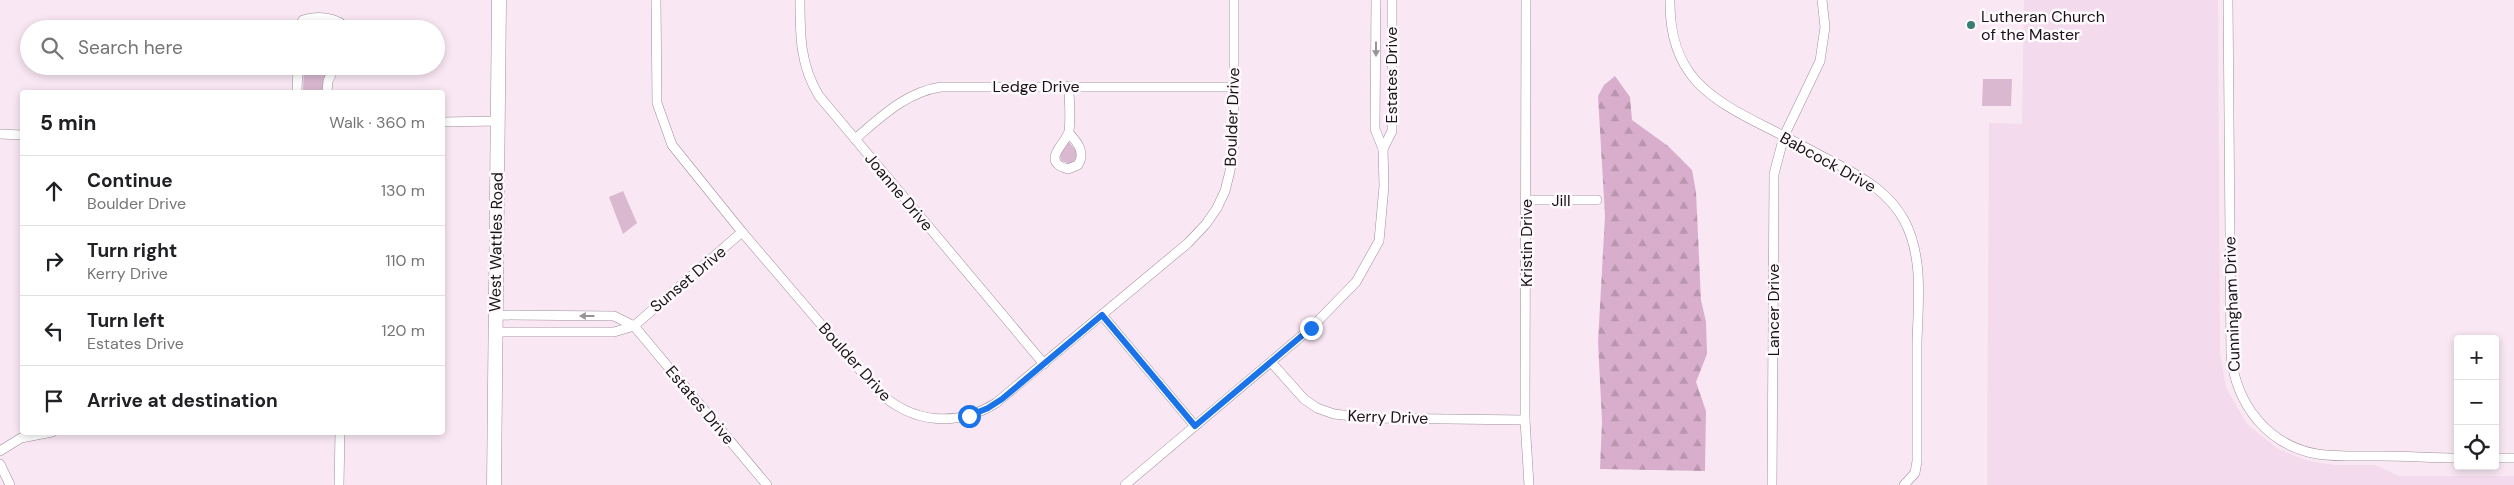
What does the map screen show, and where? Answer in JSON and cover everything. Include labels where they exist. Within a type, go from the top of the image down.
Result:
[{"type":"street","name":"West Wattles Road","points":[[494,485],[499,0]]},
{"type":"street","name":"Boulder Drive","points":[[656,0],[656,89],[662,122],[679,156],[878,391],[890,403],[905,411],[940,420],[969,416],[996,403],[1188,243],[1206,224],[1217,208],[1225,191],[1232,159],[1234,0]]},
{"type":"street","name":"Joanne Drive","points":[[800,0],[800,45],[809,77],[822,100],[1044,364]]},
{"type":"street","name":"Estates Drive","points":[[1125,485],[1311,328],[1356,282],[1379,241],[1384,186],[1383,149],[1376,129],[1376,0]]},
{"type":"street","name":"Estates Drive","points":[[1383,149],[1392,130],[1392,0]]},
{"type":"street","name":"Kristin Drive","points":[[1526,0],[1525,420],[1529,485]]},
{"type":"street","name":"Babcock Drive","points":[[1670,0],[1670,25],[1674,43],[1694,79],[1711,96],[1872,183],[1890,200],[1909,230],[1915,252],[1918,282],[1918,461],[1915,473],[1907,483]]},
{"type":"street","name":"Cunningham Drive","points":[[2228,0],[2231,355],[2232,371],[2242,398],[2248,410],[2266,430],[2290,445],[2303,450],[2331,455],[2454,458]]},
{"type":"street","name":"Lancer Drive","points":[[1772,485],[1773,186],[1778,154],[1784,136],[1820,61],[1825,27],[1820,1]]},
{"type":"street","points":[[304,20],[316,18],[337,20]]},
{"type":"street","points":[[297,90],[298,75]]},
{"type":"street","points":[[327,90],[331,75]]},
{"type":"street","points":[[1069,86],[1069,132]]},
{"type":"street","name":"Ledge Drive","points":[[856,139],[902,102],[931,88],[1069,86],[1234,87]]},
{"type":"street","points":[[445,122],[498,121]]},
{"type":"street","points":[[0,134],[20,134]]},
{"type":"street","name":"Jill","points":[[1526,200],[1597,200]]},
{"type":"street","name":"Sunset Drive","points":[[634,326],[742,232]]},
{"type":"street","name":"Estates Drive","points":[[495,315],[614,316],[634,326],[767,485]]},
{"type":"street","points":[[1102,315],[1195,426]]},
{"type":"street","points":[[495,332],[614,332],[634,326]]},
{"type":"street","name":"Kerry Drive","points":[[1271,362],[1304,399],[1317,408],[1334,414],[1371,418],[1525,420]]},
{"type":"street","points":[[0,451],[21,438],[36,435]]},
{"type":"street","points":[[340,435],[340,485]]},
{"type":"street","points":[[2499,458],[2514,458]]},
{"type":"street","points":[[0,464],[10,485]]},
{"type":"shaded area","points":[[2024,0],[2218,0],[2220,353],[2226,388],[2247,424],[2278,449],[2308,461],[2334,465],[2375,465],[2399,476],[2514,476],[2514,485],[1987,485],[1989,123],[2022,124]]},
{"type":"shaded area","points":[[304,75],[325,75],[322,90],[303,90]]},
{"type":"shaded area","points":[[1983,79],[2012,79],[2011,106],[1982,106]]},
{"type":"shaded area","points":[[1068,141],[1077,152],[1076,160],[1069,164],[1061,160],[1060,154]]},
{"type":"shaded area","points":[[623,191],[637,223],[623,234],[609,197]]},
{"type":"green space","points":[[1615,76],[1630,97],[1632,120],[1668,146],[1692,170],[1696,192],[1701,300],[1706,322],[1707,354],[1696,382],[1706,411],[1705,471],[1600,469],[1602,421],[1598,342],[1605,216],[1598,96],[1604,85]]},
{"type":"place","name":"Lutheran Church of the Master","points":[[1971,25]]},
{"type":"route","points":[[969,416],[988,408],[1002,399],[1102,315],[1195,426],[1311,328]]}]
